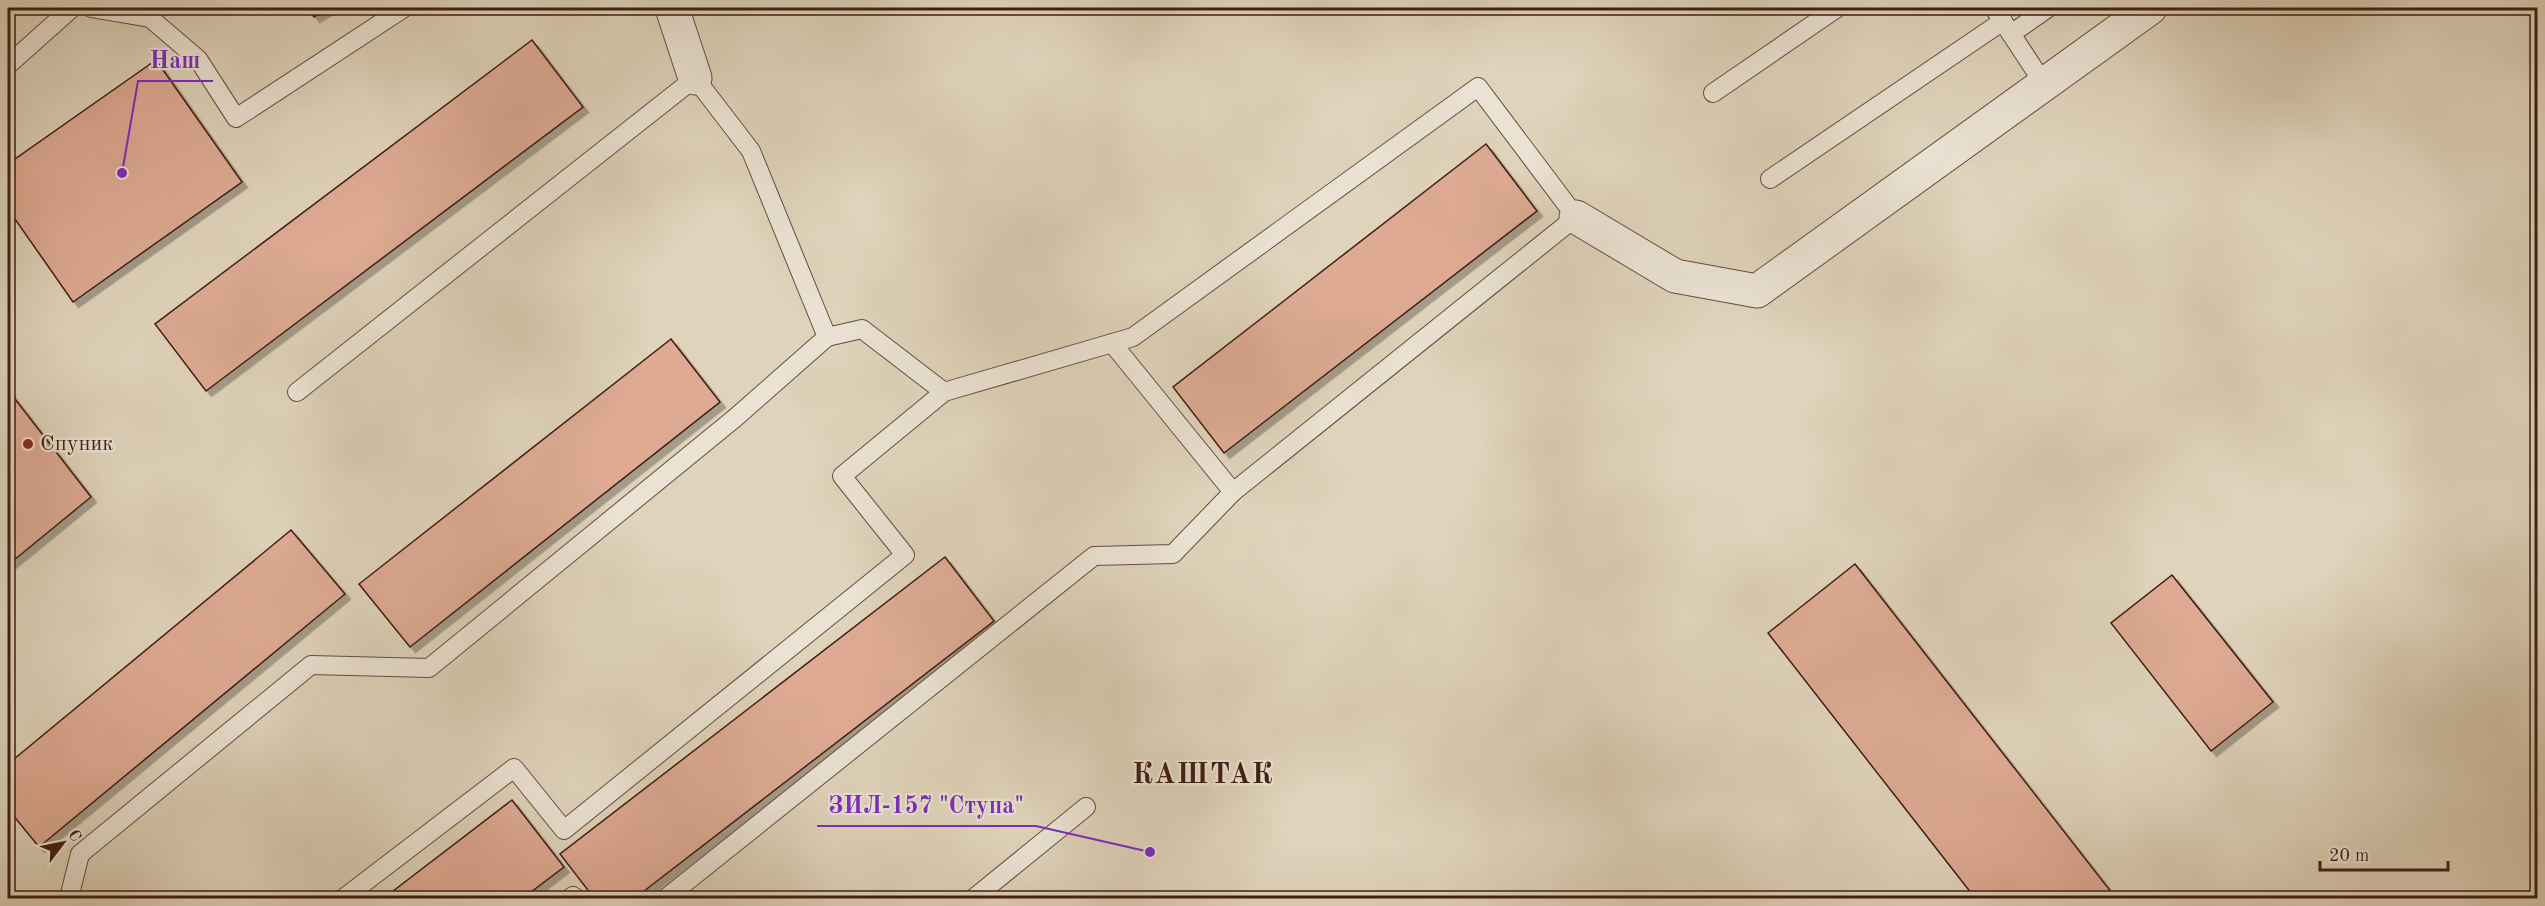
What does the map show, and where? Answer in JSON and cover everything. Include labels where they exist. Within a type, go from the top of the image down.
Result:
[{"type":"street","points":[[672,8],[695,78]]},
{"type":"street","points":[[1576,217],[1675,276],[1757,291],[2150,8]]},
{"type":"lane","points":[[8,65],[72,8]]},
{"type":"lane","points":[[91,8],[150,18],[198,59],[236,118],[404,8]]},
{"type":"lane","points":[[1713,93],[1837,8]]},
{"type":"lane","points":[[1770,179],[2002,21],[2048,8]]},
{"type":"lane","points":[[2002,21],[2044,84]]},
{"type":"lane","points":[[297,392],[695,78],[751,151],[827,337]]},
{"type":"lane","points":[[344,898],[514,768],[564,830],[905,555],[842,476],[944,392],[1133,337],[1478,87],[1576,217],[1233,492],[1173,554],[1094,556],[666,898]]},
{"type":"lane","points":[[69,898],[80,854],[311,665],[429,668],[735,418],[827,337],[862,329],[944,392]]},
{"type":"lane","points":[[1112,343],[1233,492]]},
{"type":"lane","points":[[974,898],[1086,807]]},
{"type":"lane","points":[[570,898],[573,896],[576,898]]},
{"type":"building","points":[[308,8],[330,8],[314,17]]},
{"type":"building","points":[[532,40],[583,107],[206,391],[155,324]]},
{"type":"building","points":[[156,60],[242,182],[73,302],[8,209],[8,164]]},
{"type":"building","points":[[1486,144],[1537,211],[1224,453],[1173,387]]},
{"type":"building","points":[[671,339],[720,402],[410,647],[359,584]]},
{"type":"building","name":"Спуник","points":[[8,390],[91,497],[8,565]]},
{"type":"building","points":[[291,530],[345,594],[39,847],[8,809],[8,764]]},
{"type":"building","points":[[945,557],[994,621],[635,898],[594,898],[560,854]]},
{"type":"building","points":[[1855,564],[2112,893],[2105,898],[1975,898],[1768,633]]},
{"type":"building","points":[[2172,575],[2273,702],[2211,751],[2111,623]]},
{"type":"building","points":[[512,800],[564,867],[523,898],[384,898]]},
{"type":"place","name":"Наш","points":[[122,173]]},
{"type":"place","name":"Спуник","points":[[28,444]]},
{"type":"place","name":"ЗИЛ-157 \"Ступа\"","points":[[1150,852]]},
{"type":"district","name":"КАШТАК","points":[[1203,776]]}]
